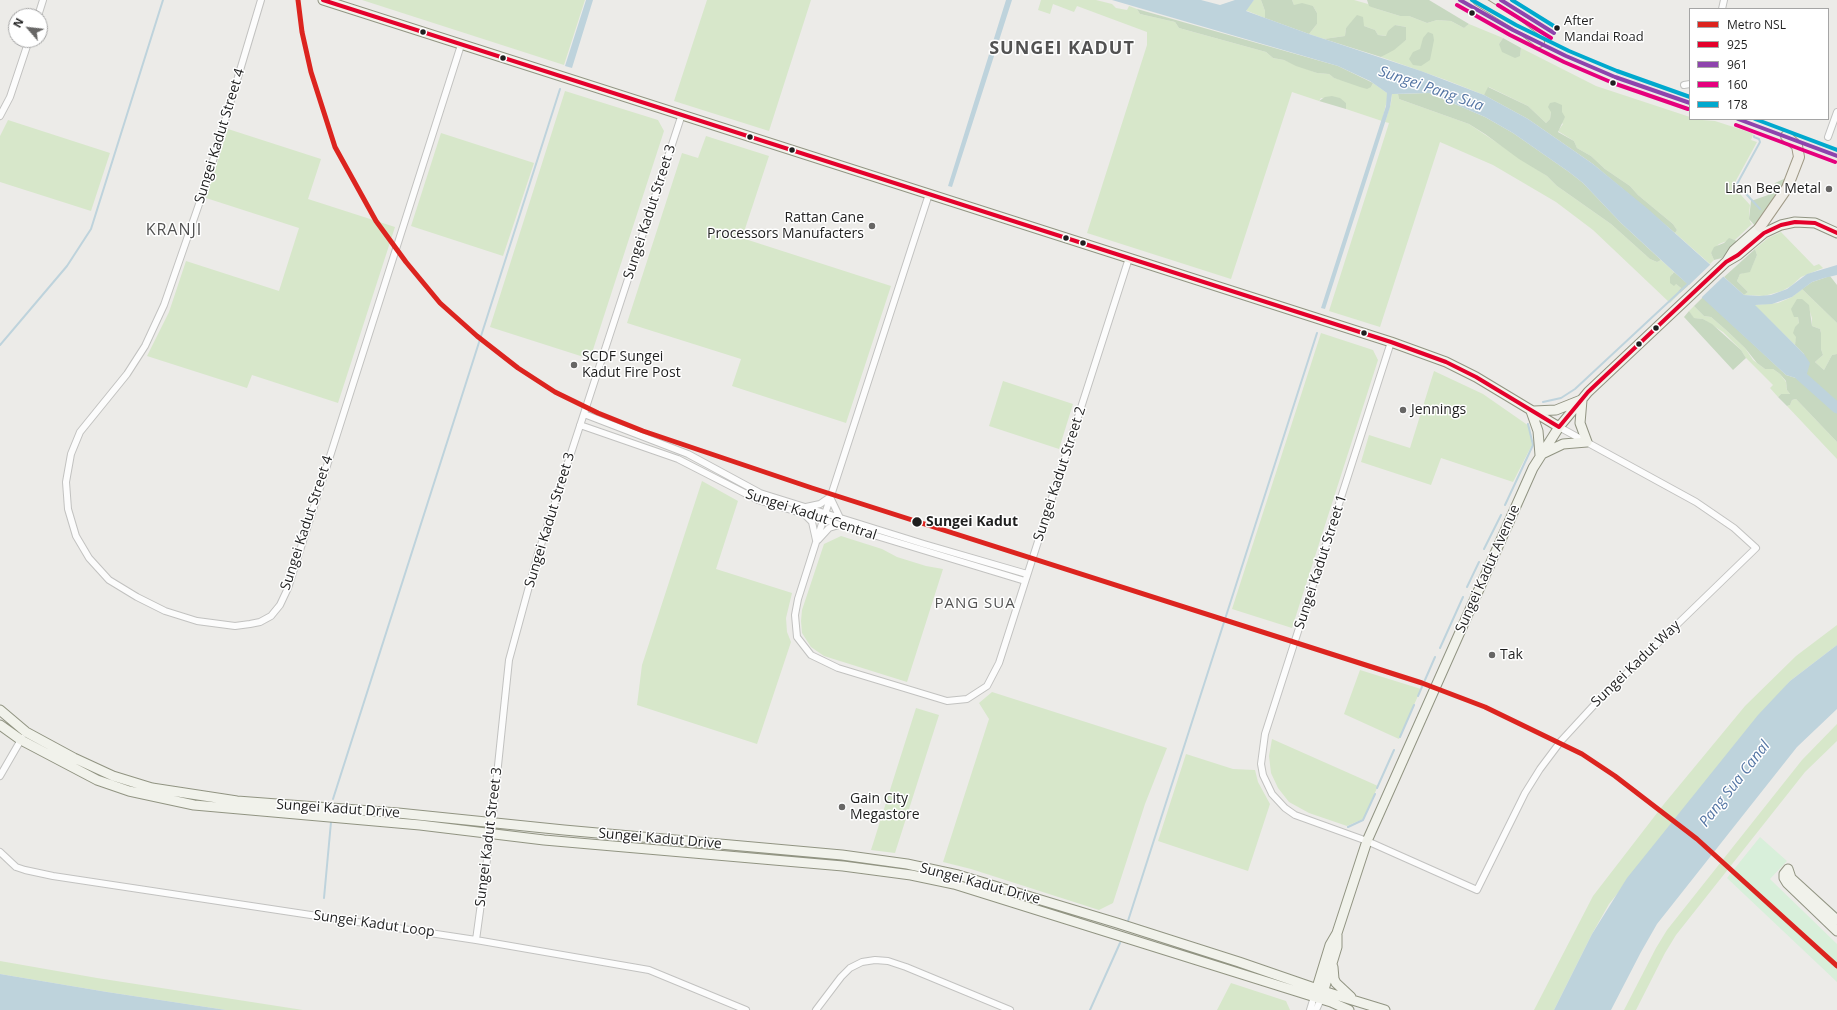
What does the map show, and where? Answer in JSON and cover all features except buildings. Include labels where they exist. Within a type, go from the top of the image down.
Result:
[{"type":"main road","points":[[323,0],[1391,342],[1446,362],[1476,377],[1530,411],[1559,427]]},
{"type":"main road","points":[[1478,0],[1516,24],[1539,42]]},
{"type":"main road","points":[[1760,227],[1786,188],[1799,157],[1797,146],[1786,136]]},
{"type":"main road","name":"Sungei Kadut Avenue","points":[[1319,994],[1330,945],[1337,933],[1367,841],[1540,456],[1559,427],[1583,399],[1690,296],[1724,265],[1764,233],[1781,225],[1795,222],[1815,223],[1837,233]]},
{"type":"main road","name":"Sungei Kadut Avenue","points":[[1724,265],[1734,250],[1760,227]]},
{"type":"main road","points":[[1583,399],[1580,422],[1587,442],[1563,444],[1540,456],[1538,431],[1530,411],[1556,410],[1583,399]]},
{"type":"main road","name":"Sungei Kadut Drive","points":[[0,710],[26,732],[113,776],[152,788],[237,801],[398,813],[624,847],[843,866],[911,875],[954,884],[1247,976],[1319,994]]},
{"type":"main road","name":"Sungei Kadut Drive","points":[[0,724],[21,740],[97,780],[129,791],[177,802],[246,811],[420,825],[491,828],[842,855],[907,864],[958,875],[1126,926],[1239,962],[1319,994]]},
{"type":"main road","points":[[1837,920],[1791,878],[1788,868],[1785,871],[1784,878],[1787,883],[1837,931]]},
{"type":"main road","name":"Sungei Kadut Avenue","points":[[1319,994],[1337,947],[1337,933]]},
{"type":"main road","points":[[1334,957],[1334,979],[1340,989],[1354,999]]},
{"type":"main road","points":[[1239,962],[1246,966],[1247,976]]},
{"type":"main road","points":[[1319,994],[1354,999],[1385,1010]]},
{"type":"main road","points":[[1319,994],[1349,1010]]},
{"type":"street","name":"Sungei Kadut Street 4","points":[[261,0],[206,184],[164,304],[145,346],[127,374],[80,432],[71,454],[66,482],[68,510],[76,536],[89,558],[109,580],[137,597],[165,611],[197,621],[235,626],[260,622],[271,616],[280,605],[286,593],[461,45]]},
{"type":"street","points":[[0,116],[10,97],[27,48]]},
{"type":"street","points":[[1828,137],[1837,112]]},
{"type":"street","name":"Sungei Kadut Street 3","points":[[476,940],[491,828],[509,660],[537,557],[682,114]]},
{"type":"street","name":"Sungei Kadut Street 2","points":[[929,194],[798,599],[795,615],[797,637],[811,655],[838,668],[947,701],[967,699],[987,686],[998,663],[1129,258]]},
{"type":"street","name":"Sungei Kadut Street 1","points":[[1367,841],[1296,815],[1285,808],[1272,794],[1263,774],[1261,764],[1265,734],[1391,342]]},
{"type":"street","name":"Sungei Kadut Central","points":[[584,414],[688,454],[760,493],[806,507],[839,521],[1025,581]]},
{"type":"street","name":"Sungei Kadut Central","points":[[580,425],[678,459],[753,497],[804,515],[823,520],[839,521],[1027,574]]},
{"type":"street","name":"Sungei Kadut Way","points":[[1367,841],[1476,890],[1525,793],[1540,769],[1561,741],[1595,704],[1756,548],[1734,528],[1696,502],[1559,427]]},
{"type":"street","points":[[806,507],[820,504],[830,497],[839,521],[828,528],[817,541]]},
{"type":"street","points":[[804,515],[812,522],[817,541]]},
{"type":"street","points":[[0,776],[26,732]]},
{"type":"street","name":"Sungei Kadut Loop","points":[[0,852],[16,867],[53,876],[476,940],[649,970],[746,1010]]},
{"type":"street","points":[[816,1010],[840,977],[850,968],[862,962],[875,960],[888,961],[906,967],[1010,1010]]},
{"type":"street","points":[[1310,1010],[1319,994]]},
{"type":"street","points":[[1316,1010],[1319,994]]},
{"type":"green space","points":[[362,0],[585,0],[564,65]]},
{"type":"green space","points":[[707,0],[811,0],[769,131],[674,101]]},
{"type":"green space","points":[[1041,0],[1096,0],[1112,4],[1116,8],[1127,10],[1129,6],[1137,9],[1140,14],[1175,22],[1179,28],[1266,52],[1273,58],[1284,60],[1317,73],[1329,74],[1334,78],[1371,87],[1373,83],[1387,93],[1388,96],[1382,121],[1346,109],[1346,103],[1321,98],[1319,101],[1292,92],[1231,279],[1087,233],[1147,45],[1147,32],[1077,6],[1074,12],[1053,4],[1050,14],[1038,10]]},
{"type":"green space","points":[[1254,0],[1261,0],[1265,11],[1265,18],[1245,10]]},
{"type":"green space","points":[[1261,0],[1292,0],[1294,5],[1302,3],[1313,6],[1317,13],[1317,24],[1309,34],[1265,18],[1265,11]]},
{"type":"green space","points":[[1292,0],[1354,0],[1368,4],[1374,8],[1400,16],[1409,16],[1427,23],[1437,20],[1451,21],[1464,28],[1469,24],[1503,38],[1499,44],[1520,56],[1521,48],[1596,86],[1689,117],[1689,120],[1715,121],[1752,133],[1753,135],[1751,140],[1757,142],[1733,186],[1750,205],[1749,214],[1750,222],[1752,224],[1735,240],[1732,239],[1719,244],[1711,253],[1714,260],[1710,264],[1675,233],[1677,230],[1673,224],[1638,195],[1630,186],[1605,169],[1591,156],[1577,148],[1574,141],[1558,131],[1563,124],[1551,112],[1550,119],[1546,123],[1528,106],[1489,87],[1484,95],[1381,57],[1406,40],[1406,27],[1395,25],[1387,36],[1378,35],[1375,30],[1364,26],[1351,24],[1346,28],[1345,36],[1324,39],[1309,34],[1317,24],[1317,13],[1313,6],[1294,5]]},
{"type":"green space","points":[[1367,0],[1429,0],[1469,24],[1464,28],[1451,21],[1437,20],[1427,23],[1409,16],[1400,16],[1374,8],[1369,6]]},
{"type":"green space","points":[[1137,9],[1338,66],[1373,83],[1371,87],[1367,89],[1360,87],[1334,78],[1329,74],[1317,73],[1284,60],[1273,58],[1266,52],[1179,28],[1175,22],[1140,14]]},
{"type":"green space","points":[[1357,15],[1363,17],[1364,26],[1375,30],[1378,35],[1386,36],[1388,31],[1395,25],[1406,27],[1406,40],[1394,50],[1381,57],[1324,39],[1345,36],[1346,28]]},
{"type":"green space","points":[[1428,32],[1433,34],[1434,40],[1430,60],[1421,66],[1413,65],[1409,59],[1413,52],[1420,49],[1423,38]]},
{"type":"green space","points":[[1503,38],[1521,48],[1520,56],[1515,58],[1502,52],[1499,44]]},
{"type":"green space","points":[[1488,87],[1528,106],[1546,123],[1550,119],[1551,112],[1548,107],[1550,103],[1555,102],[1562,105],[1562,112],[1565,117],[1558,132],[1574,141],[1577,148],[1591,156],[1605,169],[1630,186],[1638,195],[1673,224],[1677,230],[1675,233],[1593,164],[1528,119],[1484,95]]},
{"type":"green space","points":[[565,91],[658,120],[664,131],[590,359],[490,327]]},
{"type":"green space","points":[[1392,93],[1398,94],[1399,99],[1469,124],[1547,176],[1557,186],[1611,224],[1650,259],[1657,262],[1661,260],[1674,272],[1672,274],[1676,284],[1681,288],[1678,291],[1680,293],[1670,303],[1593,230],[1556,202],[1493,165],[1440,142],[1380,327],[1329,311],[1389,123],[1385,122],[1391,103]]},
{"type":"green space","points":[[1429,93],[1485,117],[1513,133],[1569,172],[1583,183],[1621,223],[1661,260],[1657,262],[1650,259],[1611,224],[1557,186],[1547,176],[1519,159],[1485,134],[1469,124],[1399,99],[1398,94]]},
{"type":"green space","points":[[1332,96],[1340,98],[1346,103],[1346,109],[1319,101],[1325,97]]},
{"type":"green space","points":[[8,120],[110,153],[91,211],[0,182],[0,136]]},
{"type":"green space","points":[[228,129],[321,159],[308,199],[395,227],[338,403],[252,375],[247,388],[147,356],[169,312],[186,261],[279,291],[299,228],[206,198]]},
{"type":"green space","points":[[441,133],[534,163],[503,256],[411,226]]},
{"type":"green space","points":[[706,136],[769,156],[742,238],[891,286],[846,423],[732,386],[741,359],[627,323],[682,153],[698,158]]},
{"type":"green space","points":[[1786,178],[1787,180],[1756,227],[1749,219],[1751,201],[1768,195],[1775,183]]},
{"type":"green space","points":[[1781,232],[1814,266],[1819,264],[1823,268],[1801,277],[1791,286],[1782,291],[1764,296],[1744,295],[1748,292],[1737,281],[1740,274],[1750,271],[1757,255],[1755,249],[1768,238]]},
{"type":"green space","points":[[1729,238],[1738,243],[1722,258],[1714,260],[1711,253],[1714,247],[1724,243]]},
{"type":"green space","points":[[1755,249],[1757,255],[1750,272],[1740,274],[1737,281],[1748,292],[1744,295],[1724,277]]},
{"type":"green space","points":[[1674,272],[1689,285],[1680,293],[1678,291],[1681,288],[1676,284],[1674,286],[1670,283],[1670,277]]},
{"type":"green space","points":[[1830,276],[1837,285],[1837,323],[1802,289],[1812,282]]},
{"type":"green space","points":[[1802,289],[1837,323],[1837,354],[1832,355],[1824,370],[1815,362],[1823,355],[1821,349],[1821,333],[1820,329],[1812,326],[1812,318],[1809,309],[1798,317],[1799,323],[1795,345],[1754,305],[1778,303],[1792,297]]},
{"type":"green space","points":[[1703,297],[1786,375],[1799,379],[1809,386],[1806,377],[1804,354],[1795,345],[1796,337],[1793,333],[1795,327],[1799,323],[1798,317],[1794,317],[1791,309],[1797,299],[1802,299],[1809,305],[1812,326],[1820,329],[1821,333],[1821,349],[1823,355],[1815,362],[1824,370],[1832,355],[1837,354],[1837,442],[1796,399],[1792,400],[1790,405],[1787,406],[1778,397],[1781,394],[1790,394],[1787,390],[1786,381],[1773,369],[1765,369],[1757,363],[1745,348],[1726,330],[1711,317],[1704,316],[1694,306]]},
{"type":"green space","points":[[1694,306],[1704,316],[1711,317],[1726,330],[1745,348],[1753,360],[1765,369],[1773,369],[1780,374],[1786,382],[1787,390],[1790,394],[1781,394],[1778,397],[1770,388],[1773,385],[1723,332],[1703,319],[1693,318],[1689,311]]},
{"type":"green space","points":[[1689,311],[1694,318],[1703,319],[1712,324],[1741,350],[1746,358],[1733,370],[1684,317]]},
{"type":"green space","points":[[1321,333],[1373,350],[1378,360],[1292,628],[1232,609]]},
{"type":"green space","points":[[1434,371],[1483,394],[1529,426],[1532,445],[1513,482],[1441,458],[1431,485],[1361,462],[1369,435],[1410,448]]},
{"type":"green space","points":[[1003,381],[1073,404],[1059,449],[989,426]]},
{"type":"green space","points":[[1796,399],[1837,442],[1837,459],[1787,406],[1790,405],[1792,400]]},
{"type":"green space","points":[[702,481],[738,501],[716,569],[792,593],[786,618],[787,632],[791,642],[757,744],[637,705],[642,665]]},
{"type":"green space","points":[[841,536],[882,549],[897,557],[926,566],[943,569],[907,682],[824,656],[811,647],[802,633],[802,610],[824,544]]},
{"type":"green space","points":[[1837,625],[1837,645],[1790,681],[1609,904],[1592,934],[1554,1010],[1534,1010],[1593,896],[1664,804],[1745,706],[1796,656]]},
{"type":"green space","points":[[1360,670],[1421,689],[1399,739],[1344,714]]},
{"type":"green space","points":[[992,692],[1167,748],[1145,804],[1113,903],[1099,910],[971,869],[943,862],[989,719],[979,703]]},
{"type":"green space","points":[[916,708],[939,715],[895,853],[871,850]]},
{"type":"green space","points":[[1837,724],[1837,741],[1805,772],[1676,935],[1665,953],[1636,1010],[1624,1010],[1667,930],[1802,760]]},
{"type":"green space","points":[[1272,739],[1378,786],[1363,819],[1347,826],[1309,813],[1289,802],[1278,788],[1271,773],[1269,756]]},
{"type":"green space","points":[[1186,754],[1233,769],[1255,770],[1258,782],[1270,804],[1248,871],[1158,841]]},
{"type":"green space","points":[[1760,837],[1787,861],[1770,879],[1837,944],[1837,982],[1727,878]]},
{"type":"green space","points":[[0,961],[97,978],[303,1010],[226,1010],[107,992],[0,974]]},
{"type":"green space","points":[[1231,983],[1286,1001],[1290,1010],[1217,1010]]},
{"type":"water","points":[[586,0],[593,0],[572,68],[565,66]]},
{"type":"water","points":[[1006,0],[1012,0],[952,187],[948,186]]},
{"type":"water","name":"Sungei Pang Sua","points":[[1112,0],[1201,0],[1220,5],[1235,0],[1254,0],[1246,11],[1309,34],[1421,71],[1484,95],[1528,119],[1593,164],[1648,209],[1744,295],[1771,295],[1787,289],[1807,274],[1837,265],[1837,275],[1812,282],[1792,297],[1772,304],[1755,305],[1804,354],[1810,363],[1806,377],[1812,384],[1809,386],[1799,379],[1786,375],[1621,223],[1583,183],[1569,172],[1513,133],[1485,117],[1429,93],[1392,94],[1390,107],[1325,309],[1321,308],[1386,106],[1387,93],[1370,81],[1338,66]]},
{"type":"water","name":"Pang Sua Canal","points":[[1837,645],[1837,709],[1797,747],[1657,924],[1611,1010],[1554,1010],[1592,934],[1627,878],[1758,715],[1790,681]]},
{"type":"water","points":[[0,974],[107,992],[226,1010],[0,1010]]},
{"type":"pier","points":[[1712,263],[1725,275],[1701,298],[1688,286]]},
{"type":"waterway","points":[[0,345],[67,266],[91,229],[163,0]]},
{"type":"waterway","points":[[333,799],[560,89]]},
{"type":"waterway","points":[[1754,136],[1759,139],[1760,142],[1737,184],[1760,209]]},
{"type":"waterway","points":[[1543,402],[1561,398],[1575,389],[1690,282]]},
{"type":"waterway","points":[[1127,924],[1317,333]]},
{"type":"waterway","points":[[1800,375],[1837,408]]},
{"type":"waterway","points":[[1505,505],[1533,445],[1528,424]]},
{"type":"waterway","points":[[1484,549],[1501,515]]},
{"type":"waterway","points":[[1467,587],[1479,562]]},
{"type":"waterway","points":[[1440,648],[1463,597]]},
{"type":"waterway","points":[[1418,696],[1435,657]]},
{"type":"waterway","points":[[1400,737],[1414,705]]},
{"type":"waterway","points":[[1377,788],[1394,750]]},
{"type":"waterway","points":[[1348,827],[1363,820],[1375,794]]},
{"type":"waterway","points":[[324,898],[331,822]]},
{"type":"waterway","points":[[1090,1010],[1120,943]]},
{"type":"metro line","name":"NSL","points":[[298,0],[302,32],[311,72],[335,147],[376,221],[406,262],[440,303],[477,336],[518,368],[555,392],[598,413],[643,431],[812,488],[1422,683],[1485,707],[1582,754],[1615,776],[1697,839],[1837,966]]},
{"type":"transit line","name":"925","points":[[323,0],[1391,342],[1446,362],[1476,377],[1559,427],[1588,392],[1726,262],[1738,255],[1764,233],[1781,225],[1795,222],[1815,223],[1837,233]]},
{"type":"transit line","name":"961","points":[[1460,0],[1513,30],[1566,56],[1615,77],[1689,103]]},
{"type":"transit line","name":"178","points":[[1472,0],[1516,25],[1569,51],[1617,71],[1689,97]]},
{"type":"transit line","name":"961","points":[[1501,0],[1554,33]]},
{"type":"transit line","name":"178","points":[[1512,0],[1557,28]]},
{"type":"transit line","name":"160","points":[[1457,5],[1510,35],[1564,62],[1613,83],[1688,109]]},
{"type":"transit line","name":"160","points":[[1498,5],[1551,38]]},
{"type":"transit line","name":"961","points":[[1741,120],[1837,156]]},
{"type":"transit line","name":"178","points":[[1758,120],[1837,150]]},
{"type":"transit line","name":"160","points":[[1736,125],[1835,162]]},
{"type":"place","name":"After Mandai Road","points":[[1557,28]]},
{"type":"place","name":"Lian Bee Metal","points":[[1829,189]]},
{"type":"place","name":"Rattan Cane Processors Manufacters","points":[[872,226]]},
{"type":"place","name":"SCDF Sungei Kadut Fire Post","points":[[574,365]]},
{"type":"place","name":"Jennings","points":[[1403,410]]},
{"type":"place","name":"Sungei Kadut","points":[[917,522]]},
{"type":"place","name":"Tak","points":[[1492,655]]},
{"type":"place","name":"Gain City Megastore","points":[[842,807]]},
{"type":"district","name":"SUNGEI KADUT","points":[[1062,49]]},
{"type":"district","name":"KRANJI","points":[[174,230]]},
{"type":"district","name":"PANG SUA","points":[[975,604]]}]
